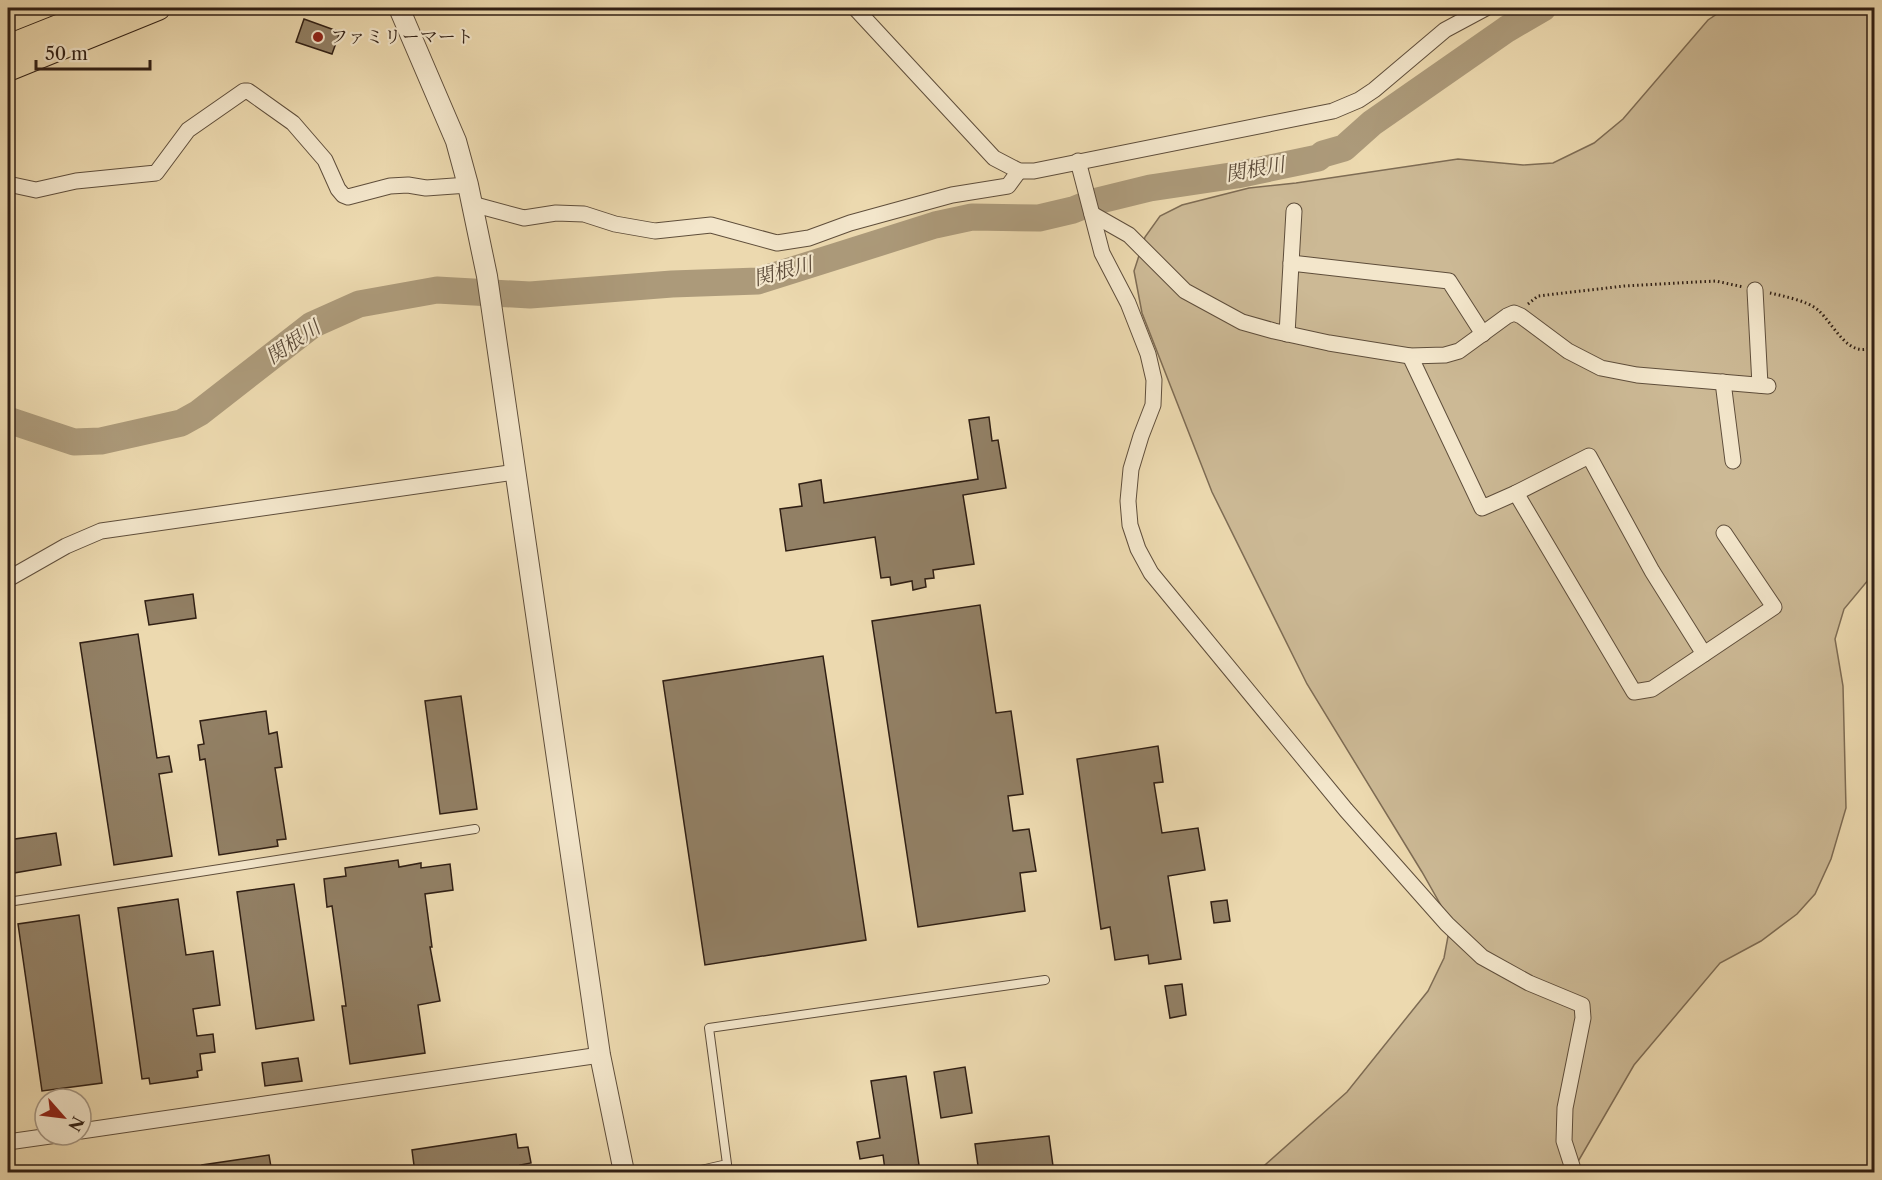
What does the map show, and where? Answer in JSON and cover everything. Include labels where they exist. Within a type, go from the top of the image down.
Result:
[{"type":"main road","points":[[8,47],[76,13],[106,8]]},
{"type":"main road","points":[[8,69],[158,8]]},
{"type":"street","points":[[399,8],[456,141],[487,276],[600,1054],[624,1173]]},
{"type":"street","points":[[855,8],[994,158],[1019,171],[1034,171],[1333,111],[1359,100],[1374,90],[1445,30],[1486,8]]},
{"type":"street","points":[[8,184],[36,190],[76,180],[156,172],[188,130],[244,91],[248,91],[293,123],[325,160],[343,195],[348,197],[390,186],[408,185],[470,195],[524,218],[556,213],[584,214],[615,224],[655,231],[711,225],[777,243],[809,238],[850,223],[952,195],[1008,186],[1019,171]]},
{"type":"street","points":[[1078,162],[1102,253],[1128,303],[1148,354],[1155,380],[1153,405],[1140,436],[1131,468],[1128,501],[1130,525],[1138,549],[1151,573],[1194,626],[1346,810],[1447,924],[1482,957],[1529,983],[1582,1005],[1582,1018],[1565,1108],[1564,1141],[1574,1173]]},
{"type":"street","points":[[1287,334],[1294,211]]},
{"type":"street","points":[[1092,214],[1129,236],[1185,291],[1242,322],[1287,334],[1410,356],[1445,355],[1460,351],[1514,313],[1568,351],[1601,368],[1637,375],[1764,385],[1755,290]]},
{"type":"street","points":[[1291,263],[1449,281],[1483,334]]},
{"type":"street","points":[[1410,356],[1482,508],[1589,456],[1652,571],[1704,654]]},
{"type":"street","points":[[1723,382],[1732,461]]},
{"type":"street","points":[[8,579],[66,546],[101,531],[514,472]]},
{"type":"street","points":[[1516,493],[1634,692],[1652,689],[1774,607],[1724,533]]},
{"type":"street","points":[[93,1129],[600,1054]]},
{"type":"street","points":[[8,1142],[33,1138]]},
{"type":"lane","points":[[8,902],[475,829]]},
{"type":"lane","points":[[692,1173],[727,1164],[709,1028],[1045,980]]},
{"type":"path","points":[[1514,313],[1538,296],[1624,286],[1716,281],[1787,297],[1817,308],[1852,348],[1867,351],[1875,346]]},
{"type":"shaded area","points":[[1726,8],[1874,8],[1874,573],[1844,609],[1835,639],[1843,686],[1846,808],[1831,859],[1815,894],[1797,914],[1761,941],[1720,963],[1634,1065],[1572,1172],[1257,1172],[1347,1092],[1428,991],[1444,958],[1449,931],[1443,909],[1422,872],[1307,684],[1212,492],[1142,313],[1134,271],[1145,237],[1160,216],[1182,205],[1249,188],[1458,159],[1523,165],[1553,163],[1594,143],[1623,119],[1708,20]]},
{"type":"building","name":"ファミリーマート","points":[[304,19],[340,32],[332,54],[296,42]]},
{"type":"building","points":[[989,417],[992,441],[998,440],[1006,488],[963,495],[974,564],[933,570],[934,578],[925,579],[926,587],[913,590],[912,581],[891,585],[890,577],[881,578],[875,537],[786,551],[780,509],[802,506],[799,484],[821,480],[824,503],[978,479],[969,420]]},
{"type":"building","points":[[193,594],[196,618],[149,625],[145,601]]},
{"type":"building","points":[[980,605],[996,713],[1011,711],[1023,794],[1008,796],[1013,831],[1029,829],[1036,871],[1020,873],[1025,911],[918,927],[872,621]]},
{"type":"building","points":[[138,634],[157,758],[169,756],[172,772],[159,774],[172,856],[114,865],[80,643]]},
{"type":"building","points":[[823,656],[866,940],[705,965],[663,681]]},
{"type":"building","points":[[461,696],[477,809],[440,814],[425,701]]},
{"type":"building","points":[[266,711],[269,734],[277,732],[282,767],[275,768],[286,839],[277,840],[278,846],[219,855],[205,759],[200,760],[198,745],[204,744],[200,721]]},
{"type":"building","points":[[1158,746],[1163,782],[1154,783],[1162,833],[1198,828],[1205,870],[1168,876],[1181,959],[1149,964],[1148,955],[1115,960],[1110,927],[1101,929],[1077,759]]},
{"type":"building","points":[[56,833],[61,865],[8,874],[8,840]]},
{"type":"building","points":[[398,860],[399,867],[421,863],[421,868],[450,864],[453,890],[425,894],[432,947],[430,947],[440,1001],[418,1005],[425,1053],[350,1064],[342,1006],[346,1006],[332,906],[327,907],[324,879],[346,876],[345,868]]},
{"type":"building","points":[[294,884],[314,1020],[256,1029],[237,892]]},
{"type":"building","points":[[178,899],[186,955],[213,951],[220,1005],[193,1009],[197,1036],[213,1034],[215,1052],[200,1054],[202,1070],[197,1071],[198,1077],[150,1084],[149,1078],[142,1079],[118,908]]},
{"type":"building","points":[[1227,900],[1230,921],[1214,923],[1211,902]]},
{"type":"building","points":[[79,915],[102,1083],[72,1087],[41,1087],[18,924]]},
{"type":"building","points":[[1182,984],[1186,1015],[1170,1018],[1165,986]]},
{"type":"building","points":[[298,1058],[302,1081],[265,1086],[262,1063]]},
{"type":"building","points":[[965,1067],[972,1113],[941,1118],[934,1072]]},
{"type":"building","points":[[906,1076],[919,1165],[885,1170],[883,1155],[860,1159],[857,1142],[880,1138],[871,1081]]},
{"type":"building","points":[[516,1134],[518,1148],[528,1147],[531,1163],[520,1165],[521,1173],[415,1173],[412,1150]]},
{"type":"building","points":[[1049,1136],[1053,1166],[1020,1171],[1020,1173],[979,1173],[975,1144]]},
{"type":"building","points":[[269,1155],[272,1173],[202,1173],[202,1165]]},
{"type":"waterway","name":"関根川","points":[[8,420],[74,442],[101,441],[181,423],[199,413],[312,325],[359,304],[437,290],[530,295],[672,284],[758,281],[935,225],[972,217],[1039,218],[1150,188],[1237,175],[1318,158],[1323,154],[1344,148],[1372,123],[1507,29],[1543,8]]},
{"type":"place","name":"ファミリーマート","points":[[318,37]]}]
